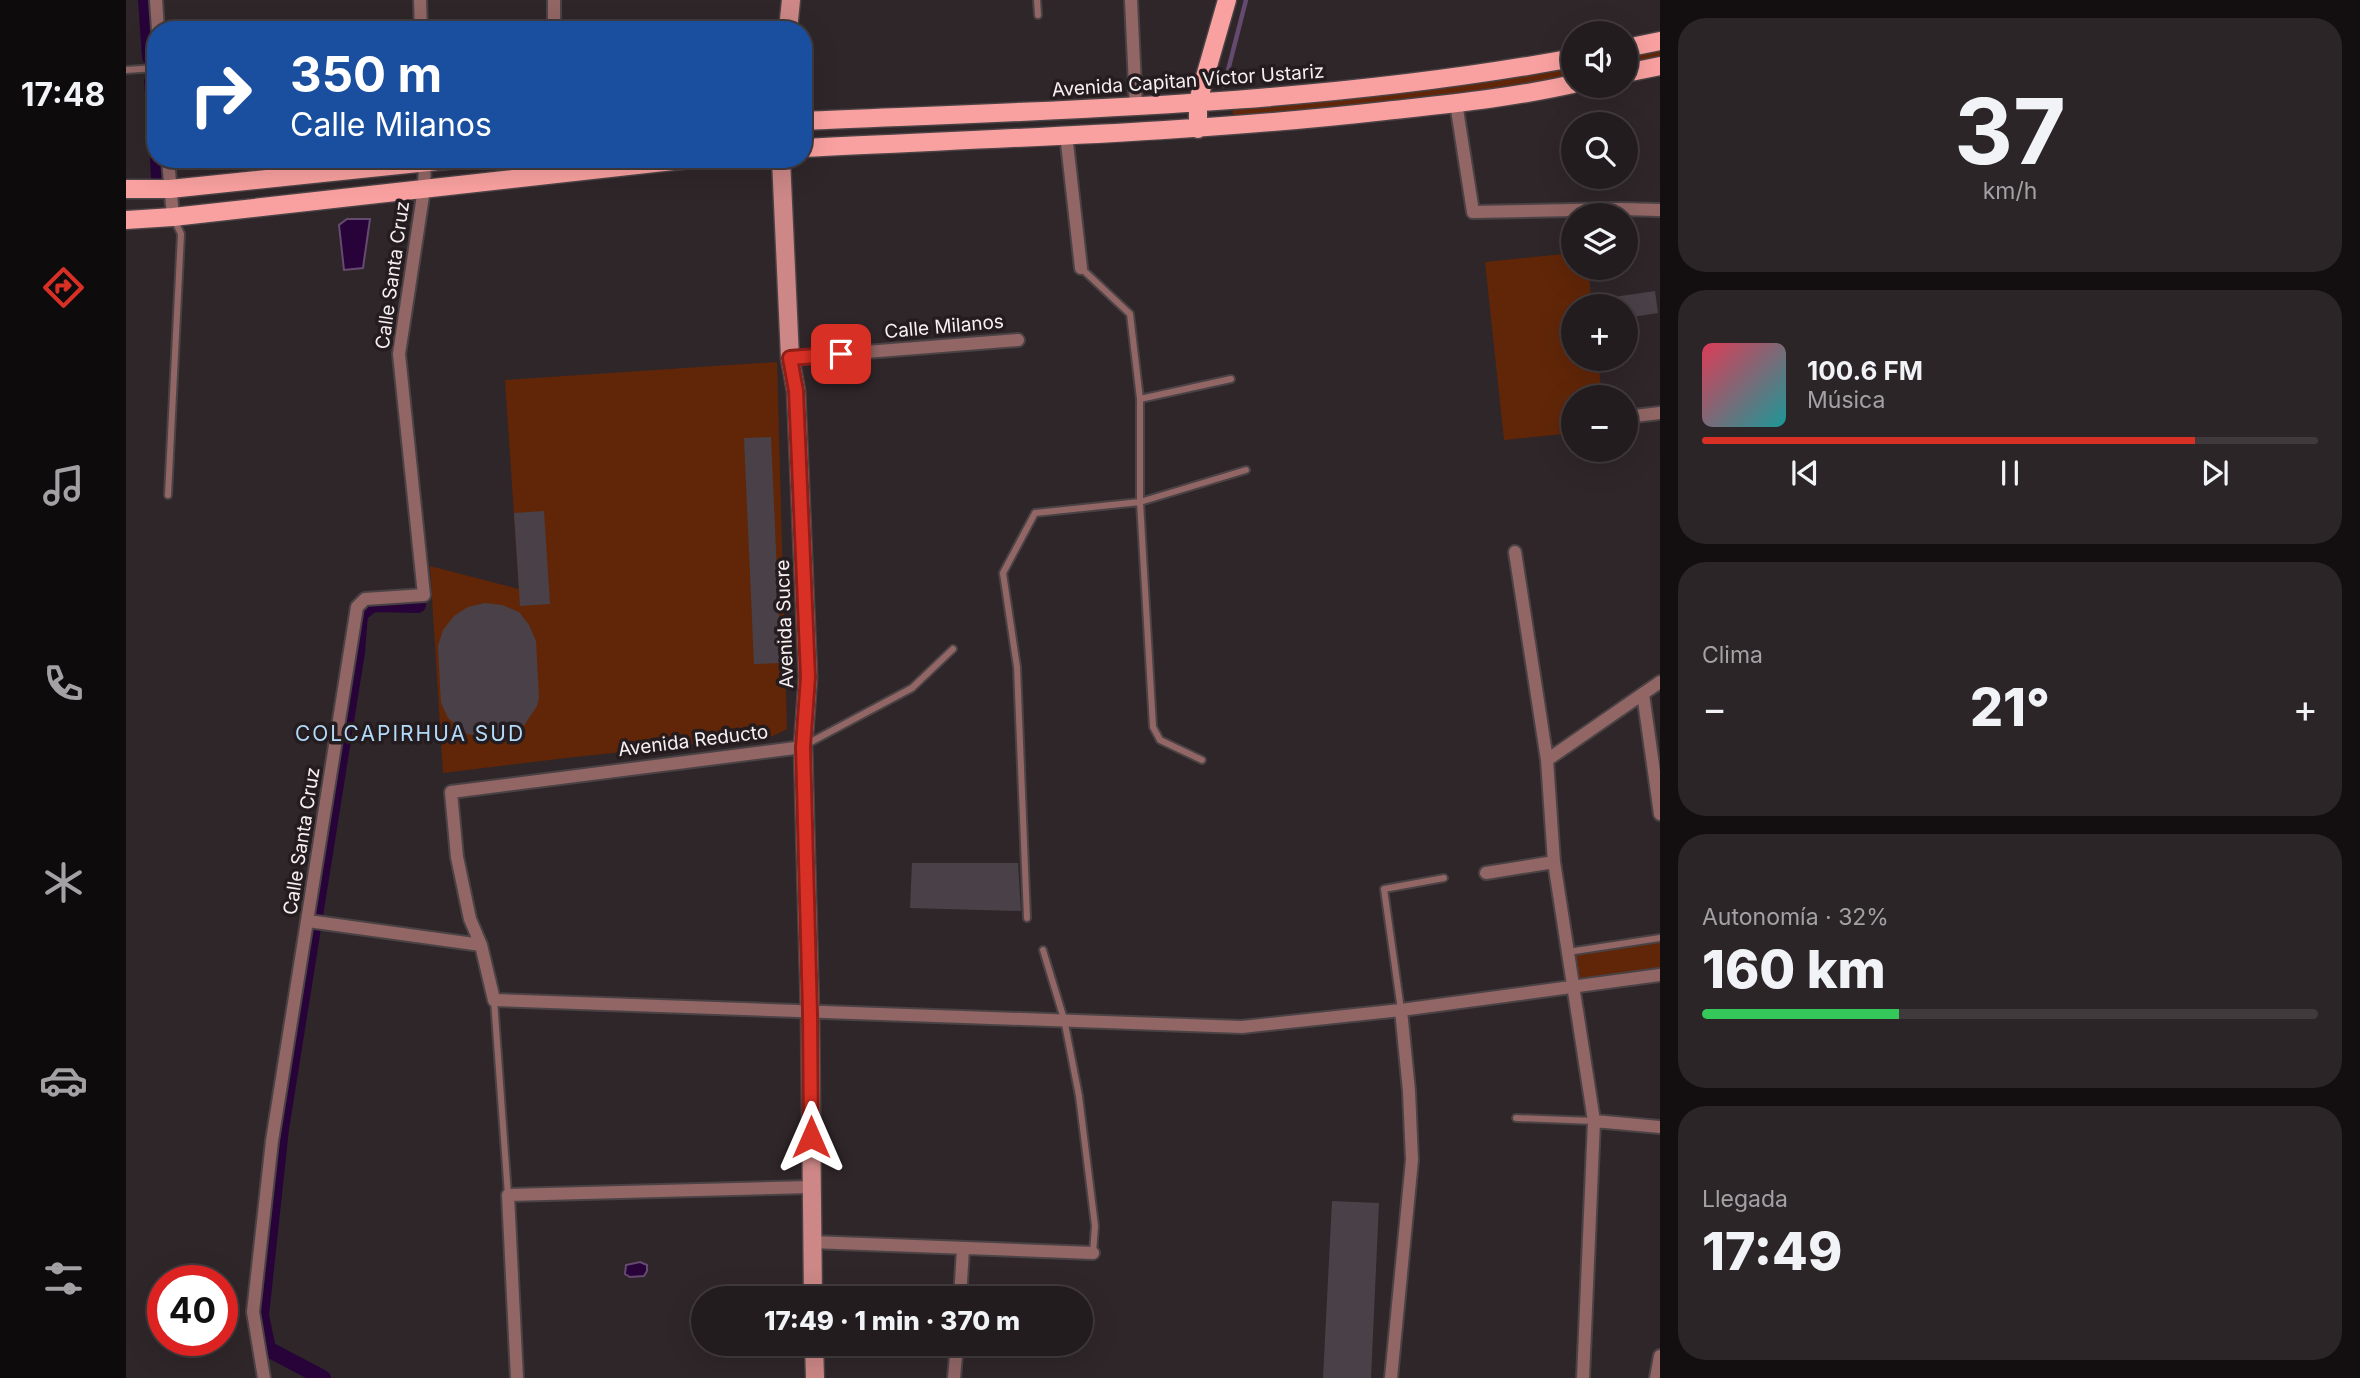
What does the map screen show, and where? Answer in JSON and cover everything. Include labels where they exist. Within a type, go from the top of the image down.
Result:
[{"type":"main road","points":[[1198,129],[1198,101],[1227,0]]},
{"type":"main road","points":[[1638,46],[1660,41]]},
{"type":"main road","name":"Avenida Capitan Víctor Ustariz","points":[[812,121],[1136,107],[1300,96],[1497,71],[1561,60]]},
{"type":"main road","points":[[1638,71],[1660,66]]},
{"type":"main road","points":[[812,148],[1198,129],[1456,103],[1561,86]]},
{"type":"main road","points":[[126,189],[170,189],[361,168]]},
{"type":"main road","points":[[126,220],[611,168]]},
{"type":"street","points":[[156,0],[157,21]]},
{"type":"street","points":[[420,0],[421,21]]},
{"type":"street","points":[[554,0],[554,21]]},
{"type":"street","points":[[789,21],[791,0]]},
{"type":"street","points":[[1131,0],[1136,107]]},
{"type":"street","points":[[1456,103],[1473,212],[1660,210]]},
{"type":"street","points":[[1066,134],[1081,268]]},
{"type":"street","points":[[169,168],[173,217]]},
{"type":"street","name":"Calle Santa Cruz","points":[[264,1378],[253,1312],[272,1141],[357,607],[365,599],[424,595],[399,354],[424,189],[425,168]]},
{"type":"street","name":"Avenida Sucre","points":[[781,168],[790,358],[796,391],[808,677],[803,747],[810,1013],[813,1286]]},
{"type":"street","name":"Calle Milanos","points":[[790,358],[1018,340]]},
{"type":"street","points":[[1638,416],[1660,413]]},
{"type":"street","points":[[1515,552],[1547,760],[1554,862],[1594,1121],[1583,1378]]},
{"type":"street","points":[[1547,760],[1660,681]]},
{"type":"street","points":[[1643,694],[1660,692]]},
{"type":"street","points":[[1643,694],[1660,814]]},
{"type":"street","name":"Avenida Reducto","points":[[481,945],[470,919],[457,857],[451,792],[803,747]]},
{"type":"street","points":[[1486,873],[1554,862]]},
{"type":"street","points":[[308,921],[481,945],[494,1000],[810,1013],[1064,1019],[1242,1027],[1401,1010],[1660,975]]},
{"type":"street","points":[[1391,1378],[1412,1160],[1401,1010]]},
{"type":"street","points":[[1594,1121],[1660,1126]]},
{"type":"street","points":[[517,1378],[508,1195],[811,1187]]},
{"type":"street","points":[[812,1242],[1093,1253]]},
{"type":"street","points":[[961,1286],[963,1249]]},
{"type":"street","points":[[814,1356],[815,1378]]},
{"type":"street","points":[[954,1378],[956,1356]]},
{"type":"street","points":[[1656,1378],[1660,1356]]},
{"type":"lane","points":[[1037,0],[1038,16]]},
{"type":"lane","points":[[126,70],[147,69]]},
{"type":"lane","points":[[168,495],[181,234],[173,217]]},
{"type":"lane","points":[[1081,268],[1130,314],[1140,399],[1140,502],[1153,726],[1160,740],[1202,760]]},
{"type":"lane","points":[[1140,399],[1231,379]]},
{"type":"lane","points":[[1027,918],[1017,667],[1003,573],[1035,513],[1140,502],[1246,470]]},
{"type":"lane","name":"Avenida Reducto","points":[[803,747],[912,688],[953,649]]},
{"type":"lane","points":[[1401,1010],[1384,888],[1444,878]]},
{"type":"lane","points":[[1568,952],[1660,937]]},
{"type":"lane","points":[[1043,950],[1064,1019],[1079,1096],[1095,1226],[1093,1253]]},
{"type":"lane","points":[[494,1000],[508,1195]]},
{"type":"lane","points":[[1516,1118],[1594,1121]]},
{"type":"shaded area","points":[[1660,47],[1660,58],[1638,63],[1638,52]]},
{"type":"shaded area","points":[[1561,68],[1561,80],[1532,86],[1233,120],[1233,110],[1481,83]]},
{"type":"shaded area","points":[[347,219],[370,219],[363,268],[344,270],[339,225]]},
{"type":"shaded area","points":[[1561,254],[1561,280],[1589,280],[1591,294],[1561,294],[1561,371],[1599,371],[1601,385],[1561,385],[1561,434],[1504,440],[1485,262]]},
{"type":"shaded area","points":[[777,362],[787,729],[773,736],[443,773],[430,566],[519,589],[505,380]]},
{"type":"shaded area","points":[[1660,940],[1660,967],[1576,980],[1572,953]]},
{"type":"shaded area","points":[[640,1262],[647,1265],[644,1276],[630,1277],[625,1274],[626,1265]]},
{"type":"building","points":[[1655,291],[1658,313],[1638,316],[1638,294],[1634,294]]},
{"type":"building","points":[[771,437],[781,663],[754,664],[744,438]]},
{"type":"building","points":[[544,511],[550,604],[520,606],[514,513]]},
{"type":"building","points":[[485,603],[502,605],[519,612],[529,625],[536,641],[539,698],[537,706],[523,727],[509,735],[492,739],[467,734],[448,718],[441,703],[438,646],[443,630],[454,616],[468,607]]},
{"type":"building","points":[[912,863],[1018,863],[1021,911],[910,908]]},
{"type":"building","points":[[1332,1201],[1379,1203],[1371,1378],[1323,1378]]},
{"type":"waterway","points":[[146,0],[147,21]]},
{"type":"waterway","points":[[1224,86],[1246,0]]},
{"type":"waterway","points":[[158,168],[159,177]]},
{"type":"waterway","points":[[323,1378],[268,1349],[261,1315],[281,1129],[357,652],[360,614],[373,604],[418,605]]},
{"type":"district","name":"COLCAPIRHUA SUD","points":[[410,734]]},
{"type":"route","points":[[811,1137],[803,747],[808,677],[796,391],[790,358],[841,354]]}]
